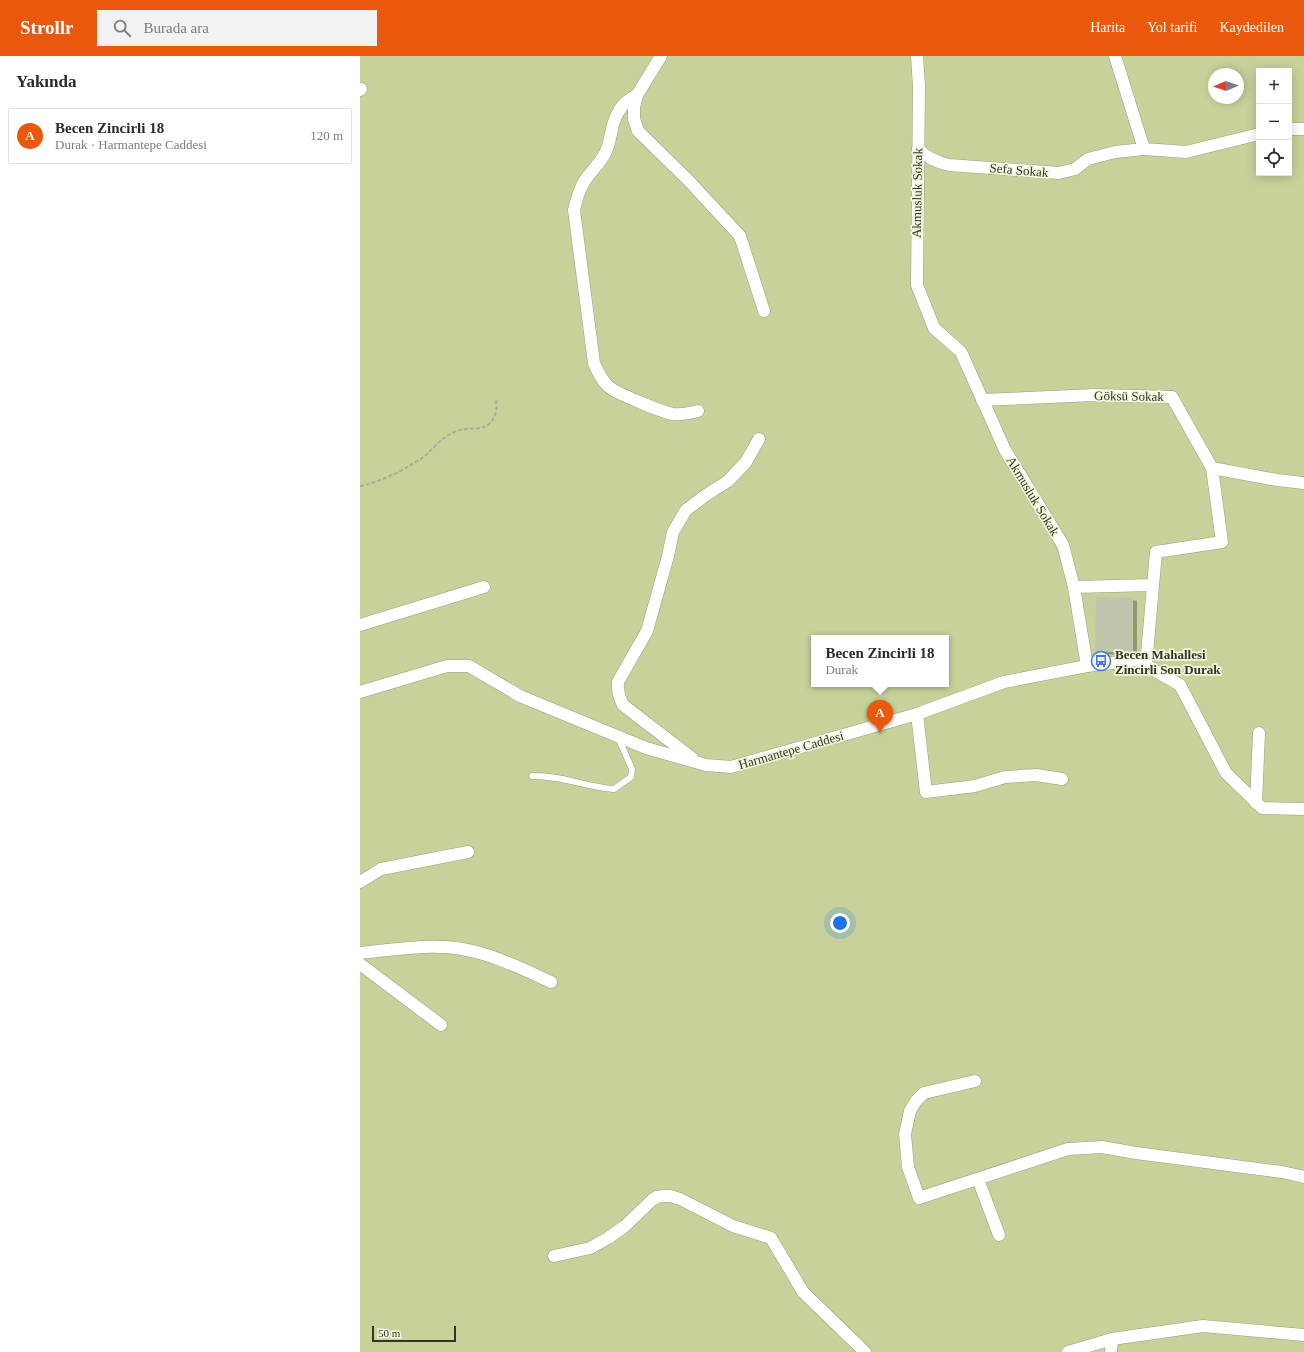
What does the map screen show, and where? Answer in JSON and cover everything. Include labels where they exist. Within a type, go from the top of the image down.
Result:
[{"type":"street","points":[[661,56],[637,95],[634,107],[634,119],[638,131],[688,180],[740,236],[764,312]]},
{"type":"street","name":"Akmusluk Sokak","points":[[917,56],[918,149],[916,285],[934,328],[961,352],[1005,450],[1063,545],[1074,587],[1087,666]]},
{"type":"street","points":[[1116,56],[1144,149]]},
{"type":"street","points":[[637,95],[627,101],[619,110],[614,121],[607,150],[599,165],[587,177],[578,193],[574,210],[594,363],[600,377],[610,388],[661,412],[686,414],[698,411]]},
{"type":"street","points":[[1292,129],[1304,128]]},
{"type":"street","name":"Sefa Sokak","points":[[918,149],[924,156],[936,162],[949,165],[1059,173],[1075,169],[1088,159],[1115,152],[1144,149],[1186,152],[1256,135]]},
{"type":"street","name":"Göksü Sokak","points":[[982,400],[1094,395],[1172,397],[1212,468]]},
{"type":"street","points":[[696,762],[623,705],[617,690],[618,682],[647,631],[668,556],[673,532],[686,510],[728,481],[746,462],[758,439]]},
{"type":"street","points":[[1146,665],[1156,552],[1222,542],[1212,468],[1277,480],[1304,483]]},
{"type":"street","points":[[1074,587],[1153,585]]},
{"type":"street","points":[[360,625],[484,587]]},
{"type":"street","points":[[1087,666],[1137,660],[1180,685],[1226,773],[1262,808],[1304,809]]},
{"type":"street","name":"Harmantepe Caddesi","points":[[360,692],[447,666],[469,666],[520,696],[646,748],[706,765],[731,767],[916,714],[1004,682],[1087,666]]},
{"type":"street","points":[[916,714],[926,792],[975,786],[1005,777],[1036,775],[1062,780]]},
{"type":"street","points":[[1256,802],[1259,733]]},
{"type":"street","points":[[360,882],[381,870],[468,852]]},
{"type":"street","points":[[360,953],[437,947],[462,949],[508,962],[551,982]]},
{"type":"street","points":[[360,964],[441,1025]]},
{"type":"street","points":[[975,1081],[924,1093],[916,1101],[910,1111],[906,1134],[908,1167],[919,1198],[1068,1149],[1102,1147],[1143,1154],[1282,1172],[1304,1177]]},
{"type":"street","points":[[978,1179],[1000,1235]]},
{"type":"street","points":[[554,1256],[590,1248],[608,1238],[625,1226],[645,1205],[656,1197],[670,1196],[680,1199],[733,1226],[771,1238],[803,1292],[865,1352]]},
{"type":"street","points":[[1068,1352],[1112,1339],[1202,1326],[1304,1335]]},
{"type":"street","points":[[1111,1352],[1112,1339]]},
{"type":"lane","points":[[532,776],[554,777],[598,788],[614,789],[631,776],[632,769],[618,737]]},
{"type":"path","points":[[360,486],[400,471],[425,455],[447,436],[461,429],[480,428],[489,424],[496,414],[496,399]]},
{"type":"green space","points":[[360,56],[1304,56],[1304,1352],[360,1352]]},
{"type":"building","points":[[1096,597],[1133,598],[1133,652],[1095,652]]},
{"type":"place","name":"Becen Mahallesi Zincirli Son Durak","points":[[1101,661]]},
{"type":"place","name":"Becen Zincirli 18","points":[[880,733]]}]
